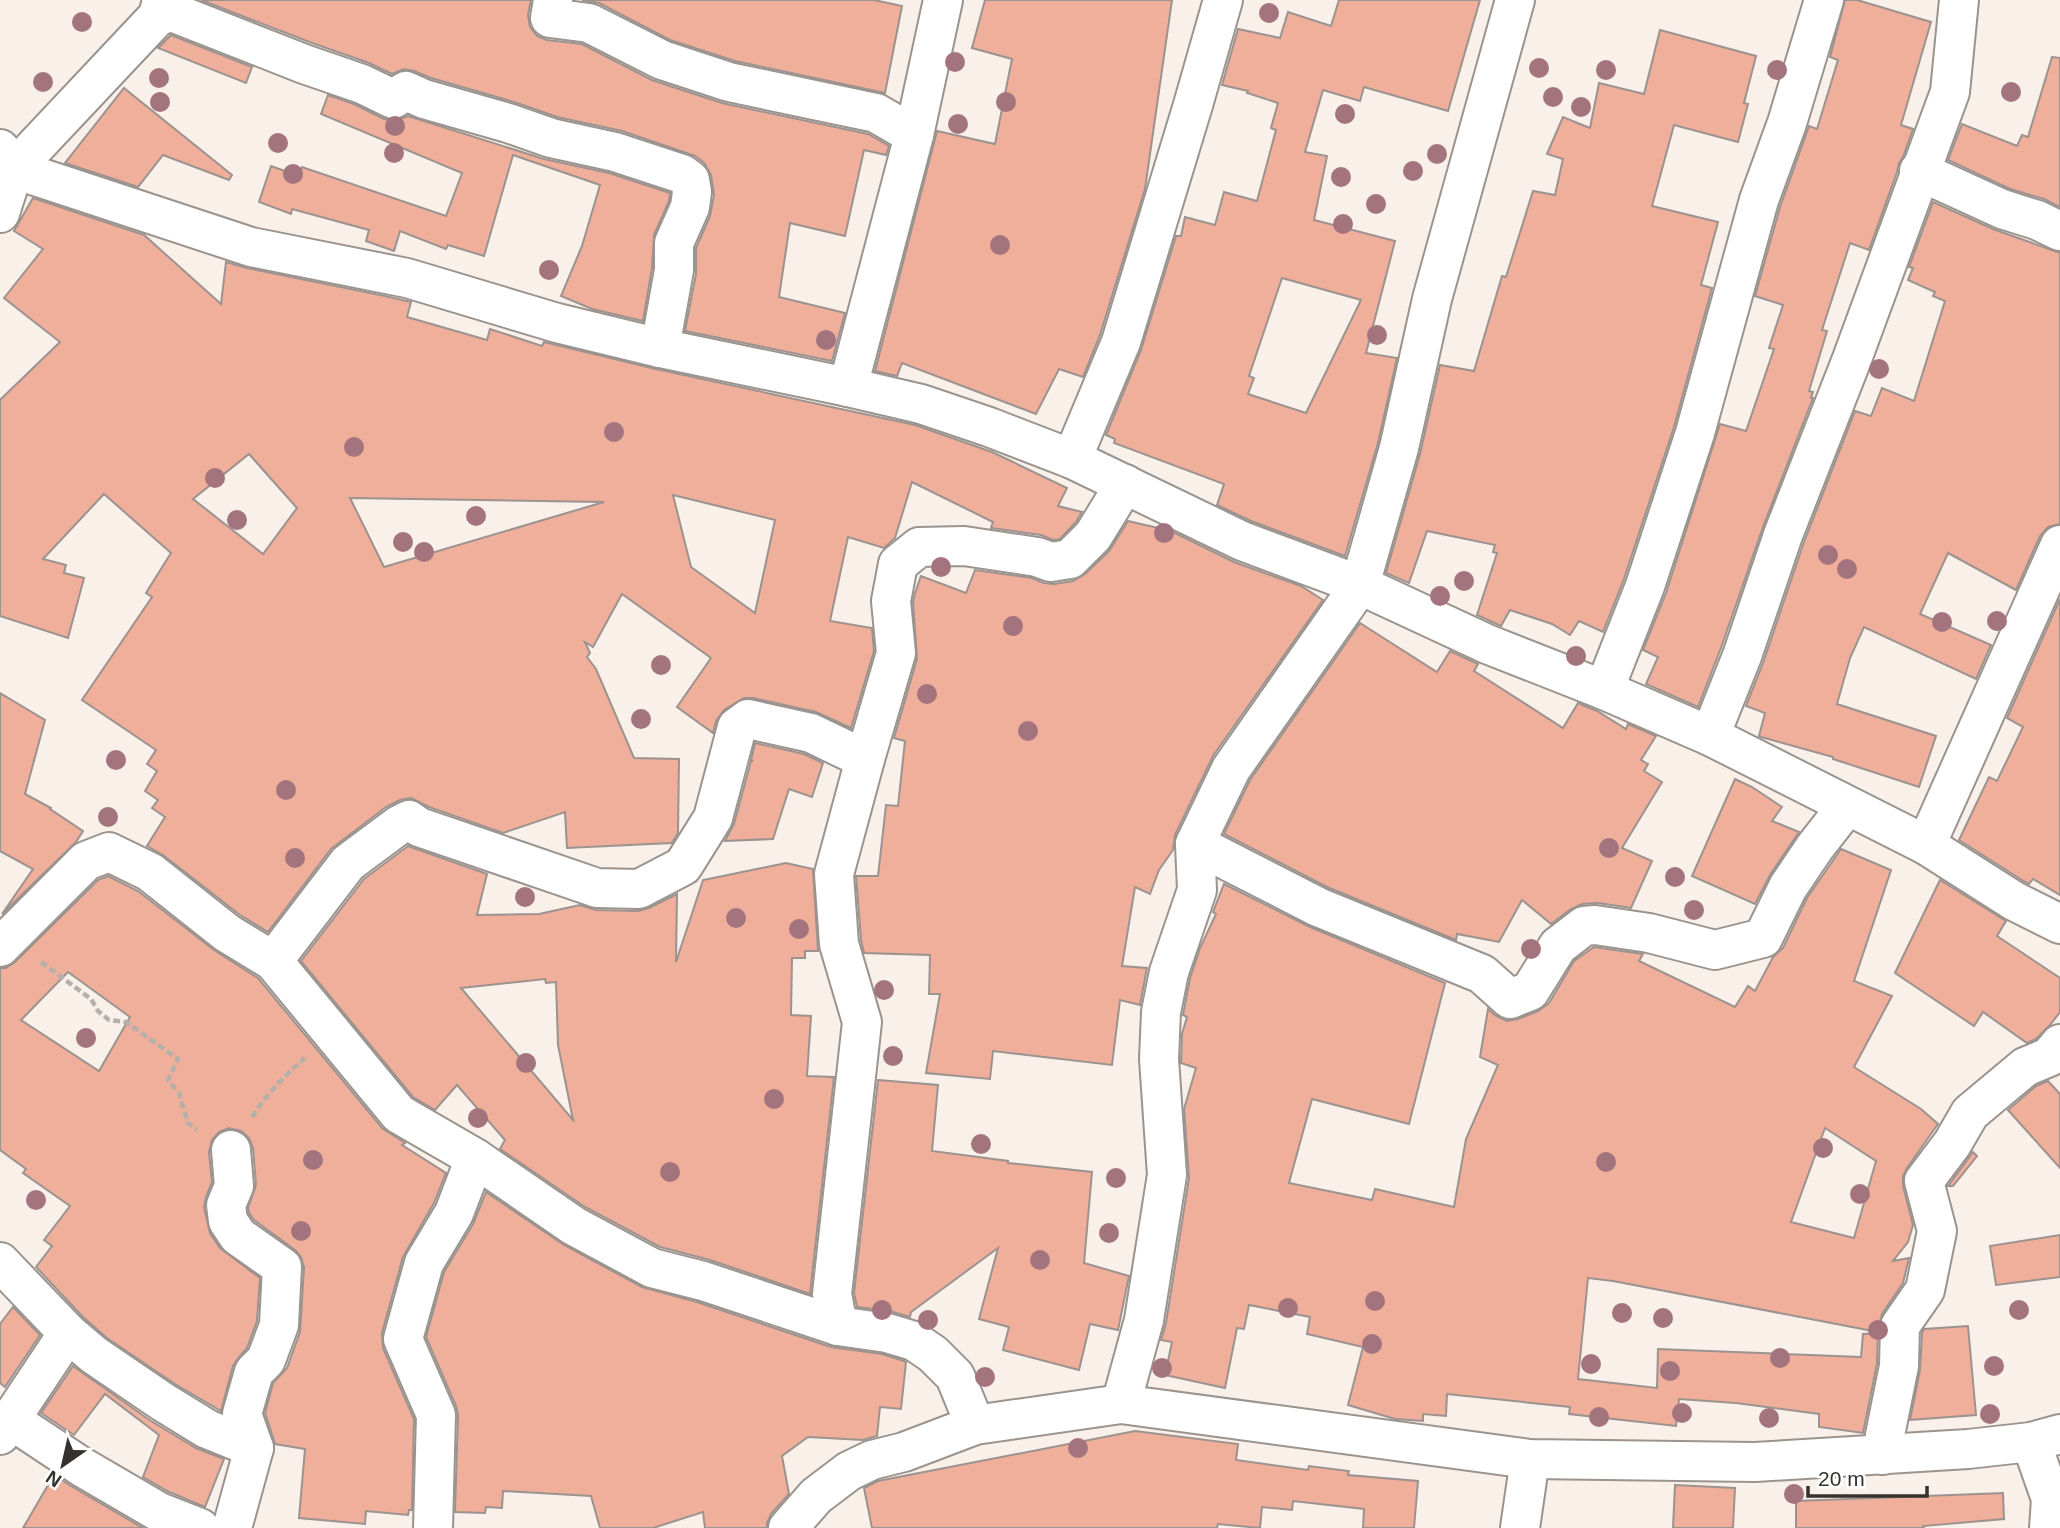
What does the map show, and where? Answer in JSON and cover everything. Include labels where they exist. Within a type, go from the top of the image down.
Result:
[{"type":"street","points":[[553,0],[550,18],[589,23],[662,60],[729,82],[876,113],[914,135]]},
{"type":"street","points":[[848,387],[914,135],[943,0]]},
{"type":"street","points":[[1072,458],[1121,342],[1194,105],[1223,0]]},
{"type":"street","points":[[1121,1404],[1144,1321],[1167,1175],[1159,1059],[1161,1012],[1169,972],[1197,890],[1195,844],[1231,769],[1360,585],[1399,448],[1432,299],[1515,0]]},
{"type":"street","points":[[1604,690],[1645,586],[1695,433],[1759,200],[1787,123],[1824,0]]},
{"type":"street","points":[[1710,736],[1950,92],[1959,0]]},
{"type":"street","points":[[0,213],[7,159],[160,8],[304,64],[362,83],[393,99],[406,91],[551,138],[615,152],[682,174],[690,180],[692,192],[690,207],[674,243],[674,270],[660,348]]},
{"type":"street","points":[[7,159],[250,247],[407,278],[557,323],[921,404],[989,427],[1072,458],[1242,541],[1360,585],[1487,644],[1710,736],[1926,845],[2014,901],[2060,924]]},
{"type":"street","points":[[1919,172],[2060,231]]},
{"type":"street","points":[[838,1326],[832,1294],[862,1022],[839,944],[834,874],[864,759],[896,653],[891,601],[898,564],[919,547],[964,546],[1037,556],[1051,562],[1070,559],[1093,536],[1125,484]]},
{"type":"street","points":[[1926,845],[2060,545]]},
{"type":"street","points":[[273,961],[348,863],[409,820],[419,827],[597,888],[639,889],[683,866],[713,818],[737,727],[748,719],[811,733],[864,759]]},
{"type":"street","points":[[1195,844],[1318,907],[1482,974],[1510,999],[1530,991],[1558,946],[1584,926],[1595,925],[1649,933],[1715,950],[1763,938],[1788,887],[1847,806]]},
{"type":"street","points":[[9,938],[86,861],[109,852],[150,872],[227,933],[273,961],[400,1114],[475,1158],[574,1226],[652,1268],[703,1281],[838,1326],[887,1333],[914,1341],[933,1354],[955,1376],[975,1425]]},
{"type":"street","points":[[1884,1455],[1885,1435],[1899,1366],[1900,1326],[1925,1290],[1937,1231],[1924,1181],[1952,1144],[1970,1113],[2025,1067],[2049,1058],[2060,1044]]},
{"type":"street","points":[[231,1150],[234,1186],[226,1205],[228,1221],[238,1236],[282,1267],[279,1325],[266,1360],[254,1372],[242,1414],[254,1448],[232,1528]]},
{"type":"street","points":[[433,1528],[436,1415],[402,1339],[424,1263],[454,1213],[475,1158]]},
{"type":"street","points":[[0,1262],[68,1333],[94,1355],[207,1429],[254,1448]]},
{"type":"street","points":[[68,1333],[5,1427],[148,1506],[200,1528]]},
{"type":"street","points":[[788,1528],[816,1496],[849,1471],[872,1460],[904,1452],[975,1425],[1121,1404],[1530,1459],[1755,1462],[1968,1449],[2045,1438],[2051,1499],[2049,1528]]},
{"type":"street","points":[[1520,1528],[1530,1459]]},
{"type":"path","points":[[9,938],[90,999],[98,1011],[109,1020],[126,1022],[178,1059],[168,1080],[179,1093],[188,1123],[211,1140],[231,1150],[262,1102],[290,1071],[333,1034]]},
{"type":"building","points":[[201,0],[531,0],[528,15],[530,27],[537,36],[547,40],[582,44],[652,80],[722,103],[868,134],[889,146],[886,155],[864,150],[845,236],[790,223],[779,297],[845,313],[832,361],[685,331],[696,274],[696,248],[710,216],[714,195],[711,175],[704,163],[695,156],[622,131],[557,117],[414,71],[404,69],[392,74]]},
{"type":"building","points":[[582,0],[874,0],[902,6],[885,93],[735,61],[670,40],[599,3]]},
{"type":"building","points":[[985,0],[1172,0],[1145,189],[1100,335],[1083,377],[1059,369],[1036,414],[902,363],[897,376],[875,371],[937,131],[995,144],[1012,59],[972,48]]},
{"type":"building","points":[[1339,0],[1480,0],[1448,111],[1364,87],[1360,101],[1323,90],[1305,152],[1327,156],[1314,220],[1395,241],[1366,353],[1397,358],[1378,443],[1345,556],[1251,521],[1217,505],[1224,484],[1114,443],[1115,439],[1106,435],[1141,350],[1176,236],[1181,236],[1185,217],[1215,225],[1224,192],[1257,201],[1276,130],[1271,128],[1278,103],[1247,93],[1248,91],[1222,85],[1238,29],[1280,38],[1288,12],[1331,26]],"holes":[[[1282,278],[1361,300],[1306,413],[1248,394],[1254,378],[1249,376]]]},
{"type":"building","points":[[1845,0],[1857,0],[1931,22],[1901,125],[1913,129],[1869,250],[1850,243],[1822,330],[1827,331],[1809,391],[1813,392],[1813,398],[1698,707],[1646,684],[1658,657],[1643,650],[1666,593],[1720,424],[1746,431],[1774,349],[1769,348],[1783,305],[1755,296],[1780,207],[1809,126],[1817,129],[1838,60],[1830,57]]},
{"type":"building","points":[[1660,30],[1756,56],[1744,103],[1748,104],[1738,142],[1674,125],[1652,206],[1718,222],[1701,285],[1712,288],[1674,427],[1624,579],[1603,632],[1579,621],[1570,635],[1552,624],[1510,610],[1501,626],[1477,615],[1497,553],[1493,552],[1495,545],[1427,531],[1409,583],[1386,573],[1420,454],[1440,365],[1474,371],[1502,276],[1506,277],[1533,191],[1555,195],[1563,159],[1547,154],[1563,117],[1590,128],[1599,83],[1644,94]]},
{"type":"building","points":[[171,35],[252,67],[246,83],[158,48]]},
{"type":"building","points":[[2052,57],[2060,58],[2060,207],[2044,199],[2010,189],[1948,160],[1962,124],[2017,146],[2022,135],[2028,137]]},
{"type":"building","points":[[124,88],[232,175],[229,180],[163,155],[138,187],[65,163]]},
{"type":"building","points":[[328,95],[384,119],[395,121],[408,116],[544,159],[609,173],[670,193],[654,235],[652,268],[643,321],[592,309],[561,296],[582,246],[600,185],[513,155],[484,256],[448,245],[446,249],[400,231],[394,251],[366,241],[369,230],[292,209],[291,214],[259,202],[271,166],[299,176],[302,167],[446,216],[462,173],[321,114]]},
{"type":"building","points":[[33,198],[144,235],[221,304],[226,262],[411,302],[407,317],[487,340],[490,329],[542,346],[544,342],[915,425],[992,452],[1067,488],[1058,506],[1082,512],[1060,539],[1053,540],[1041,535],[991,528],[993,522],[912,482],[895,538],[884,548],[848,537],[830,621],[872,628],[874,651],[851,728],[816,712],[744,698],[724,710],[716,721],[713,733],[677,707],[711,658],[622,594],[593,647],[585,642],[590,653],[587,657],[596,669],[634,758],[679,759],[678,833],[672,843],[567,848],[565,812],[503,833],[411,798],[400,800],[386,807],[331,849],[268,932],[240,915],[163,855],[147,846],[165,817],[152,808],[158,800],[145,791],[157,771],[147,764],[156,750],[82,700],[152,597],[146,593],[171,553],[104,494],[43,559],[66,565],[64,573],[84,578],[68,638],[0,616],[0,400],[60,342],[4,298],[43,249],[14,231]],"holes":[[[249,454],[297,508],[263,554],[193,499]],[[673,495],[775,520],[755,613],[691,567]],[[350,498],[604,502],[384,567]]]},
{"type":"building","points":[[1933,202],[1993,229],[2060,253],[2060,524],[2048,527],[2040,536],[2016,590],[1948,553],[1920,614],[1991,645],[1976,679],[1864,627],[1850,658],[1837,704],[1936,736],[1919,787],[1833,757],[1761,737],[1759,736],[1765,713],[1746,706],[1804,542],[1855,411],[1871,416],[1882,388],[1914,401],[1945,301],[1933,296],[1935,292],[1908,280],[1913,268],[1909,267]]},
{"type":"building","points":[[1128,521],[1171,531],[1234,562],[1301,586],[1323,600],[1213,756],[1175,835],[1173,850],[1159,870],[1150,894],[1135,887],[1122,966],[1147,968],[1140,1005],[1120,1000],[1112,1065],[993,1051],[990,1079],[926,1073],[940,994],[929,994],[930,955],[864,953],[856,876],[878,876],[886,805],[898,806],[905,741],[894,738],[917,659],[913,602],[921,576],[966,593],[975,570],[1032,578],[1044,583],[1073,581],[1085,574],[1109,551]]},
{"type":"building","points":[[2060,599],[2060,895],[2033,879],[2029,884],[2025,882],[1959,840],[1989,777],[1997,781],[2023,727],[2007,718]]},
{"type":"building","points":[[1360,623],[1437,672],[1450,651],[1478,664],[1474,671],[1563,728],[1578,703],[1626,729],[1628,724],[1656,736],[1641,760],[1648,764],[1644,771],[1662,782],[1622,848],[1652,861],[1631,908],[1598,903],[1582,904],[1551,924],[1522,900],[1499,942],[1457,934],[1456,940],[1327,887],[1224,834],[1250,780]]},
{"type":"building","points":[[0,693],[45,720],[25,794],[51,808],[83,831],[76,842],[2,914],[33,869],[0,851]]},
{"type":"building","points":[[755,743],[804,754],[823,763],[812,797],[789,789],[773,839],[725,841],[734,824],[753,761]]},
{"type":"building","points":[[1735,779],[1782,807],[1772,821],[1799,832],[1770,875],[1755,904],[1692,876]]},
{"type":"building","points":[[408,846],[487,874],[477,915],[539,914],[580,905],[596,910],[638,911],[677,894],[676,962],[703,880],[786,863],[813,869],[818,951],[805,951],[805,958],[792,958],[791,1015],[811,1016],[807,1076],[834,1077],[810,1294],[710,1260],[660,1247],[585,1207],[500,1149],[505,1140],[457,1085],[435,1110],[413,1097],[301,961],[364,879]],"holes":[[[545,979],[546,983],[556,982],[558,1045],[573,1120],[461,988]]]},
{"type":"building","points":[[1841,849],[1891,870],[1854,981],[1892,996],[1854,1067],[1921,1109],[1938,1124],[1903,1176],[1913,1225],[1908,1242],[1893,1261],[1909,1258],[1903,1283],[1882,1314],[1878,1332],[1588,1278],[1578,1379],[1657,1388],[1658,1349],[1861,1357],[1863,1334],[1878,1333],[1877,1364],[1863,1433],[1819,1427],[1819,1414],[1679,1399],[1676,1426],[1569,1414],[1570,1407],[1447,1394],[1446,1416],[1423,1414],[1423,1421],[1395,1419],[1348,1405],[1363,1347],[1307,1334],[1310,1317],[1249,1305],[1244,1329],[1237,1328],[1225,1388],[1165,1375],[1172,1342],[1161,1340],[1189,1178],[1184,1109],[1196,1068],[1181,1063],[1182,1034],[1187,1017],[1183,1015],[1190,978],[1216,914],[1213,912],[1224,884],[1310,927],[1445,983],[1409,1124],[1312,1099],[1289,1183],[1372,1200],[1375,1189],[1454,1207],[1466,1139],[1498,1065],[1480,1057],[1488,1009],[1507,1021],[1538,1011],[1549,1003],[1574,961],[1594,947],[1643,954],[1639,961],[1735,1007],[1748,986],[1755,991],[1773,957],[1783,948],[1807,898]],"holes":[[[1825,1128],[1876,1161],[1854,1238],[1791,1222]]]},
{"type":"building","points":[[108,876],[138,891],[214,950],[258,978],[382,1128],[405,1143],[402,1145],[446,1173],[434,1203],[403,1257],[382,1333],[383,1348],[414,1419],[412,1510],[409,1510],[408,1515],[366,1511],[365,1524],[299,1518],[305,1449],[275,1444],[265,1413],[273,1383],[287,1368],[300,1332],[304,1267],[295,1250],[254,1220],[249,1213],[248,1208],[256,1185],[253,1148],[249,1138],[241,1131],[229,1128],[219,1132],[212,1140],[209,1152],[212,1182],[204,1207],[210,1233],[220,1248],[260,1278],[257,1321],[247,1348],[233,1366],[221,1411],[107,1338],[83,1317],[36,1267],[52,1246],[44,1240],[70,1206],[23,1173],[26,1169],[0,1150],[0,968],[6,968],[15,962],[98,880]],"holes":[[[68,972],[130,1017],[99,1071],[21,1020]]]},
{"type":"building","points":[[1940,880],[2006,921],[1997,936],[2060,978],[2060,1012],[2036,1039],[2027,1043],[1983,1012],[1974,1026],[1895,973]]},
{"type":"building","points":[[878,1080],[938,1085],[932,1151],[1092,1172],[1084,1263],[1129,1276],[1118,1330],[1090,1324],[1079,1370],[1003,1350],[1009,1327],[979,1319],[998,1248],[911,1312],[910,1317],[890,1311],[857,1307],[854,1293]]},
{"type":"building","points":[[2048,1081],[2060,1094],[2060,1168],[2008,1110],[2036,1086]]},
{"type":"building","points":[[1973,1152],[1977,1156],[1953,1186],[1948,1186]]},
{"type":"building","points":[[486,1192],[564,1245],[642,1287],[697,1302],[831,1347],[882,1354],[906,1362],[901,1409],[880,1407],[877,1436],[863,1440],[808,1437],[782,1456],[789,1494],[771,1514],[767,1528],[705,1528],[703,1512],[653,1528],[600,1528],[591,1496],[503,1491],[502,1508],[486,1507],[485,1513],[455,1512],[458,1415],[426,1337],[444,1272],[473,1224]]},
{"type":"building","points":[[2060,1235],[2060,1277],[1996,1285],[1990,1246]]},
{"type":"building","points":[[13,1307],[40,1335],[5,1387],[0,1383],[0,1324]]},
{"type":"building","points":[[1968,1326],[1976,1415],[1910,1420],[1920,1370],[1924,1329]]},
{"type":"building","points":[[73,1366],[151,1421],[196,1448],[224,1459],[205,1507],[169,1492],[143,1477],[159,1435],[105,1394],[74,1435],[41,1413]]},
{"type":"building","points":[[1135,1431],[1238,1444],[1236,1460],[1308,1470],[1309,1466],[1349,1471],[1348,1475],[1418,1481],[1414,1528],[1363,1528],[1364,1509],[1293,1501],[1292,1510],[1262,1507],[1260,1528],[1218,1524],[1217,1528],[872,1528],[864,1488],[878,1481]]},
{"type":"building","points":[[54,1475],[71,1486],[143,1528],[23,1528]]},
{"type":"building","points":[[1675,1485],[1735,1488],[1733,1528],[1673,1528]]},
{"type":"building","points":[[2003,1493],[2004,1519],[1923,1526],[1924,1528],[1796,1528],[1796,1501]]}]
